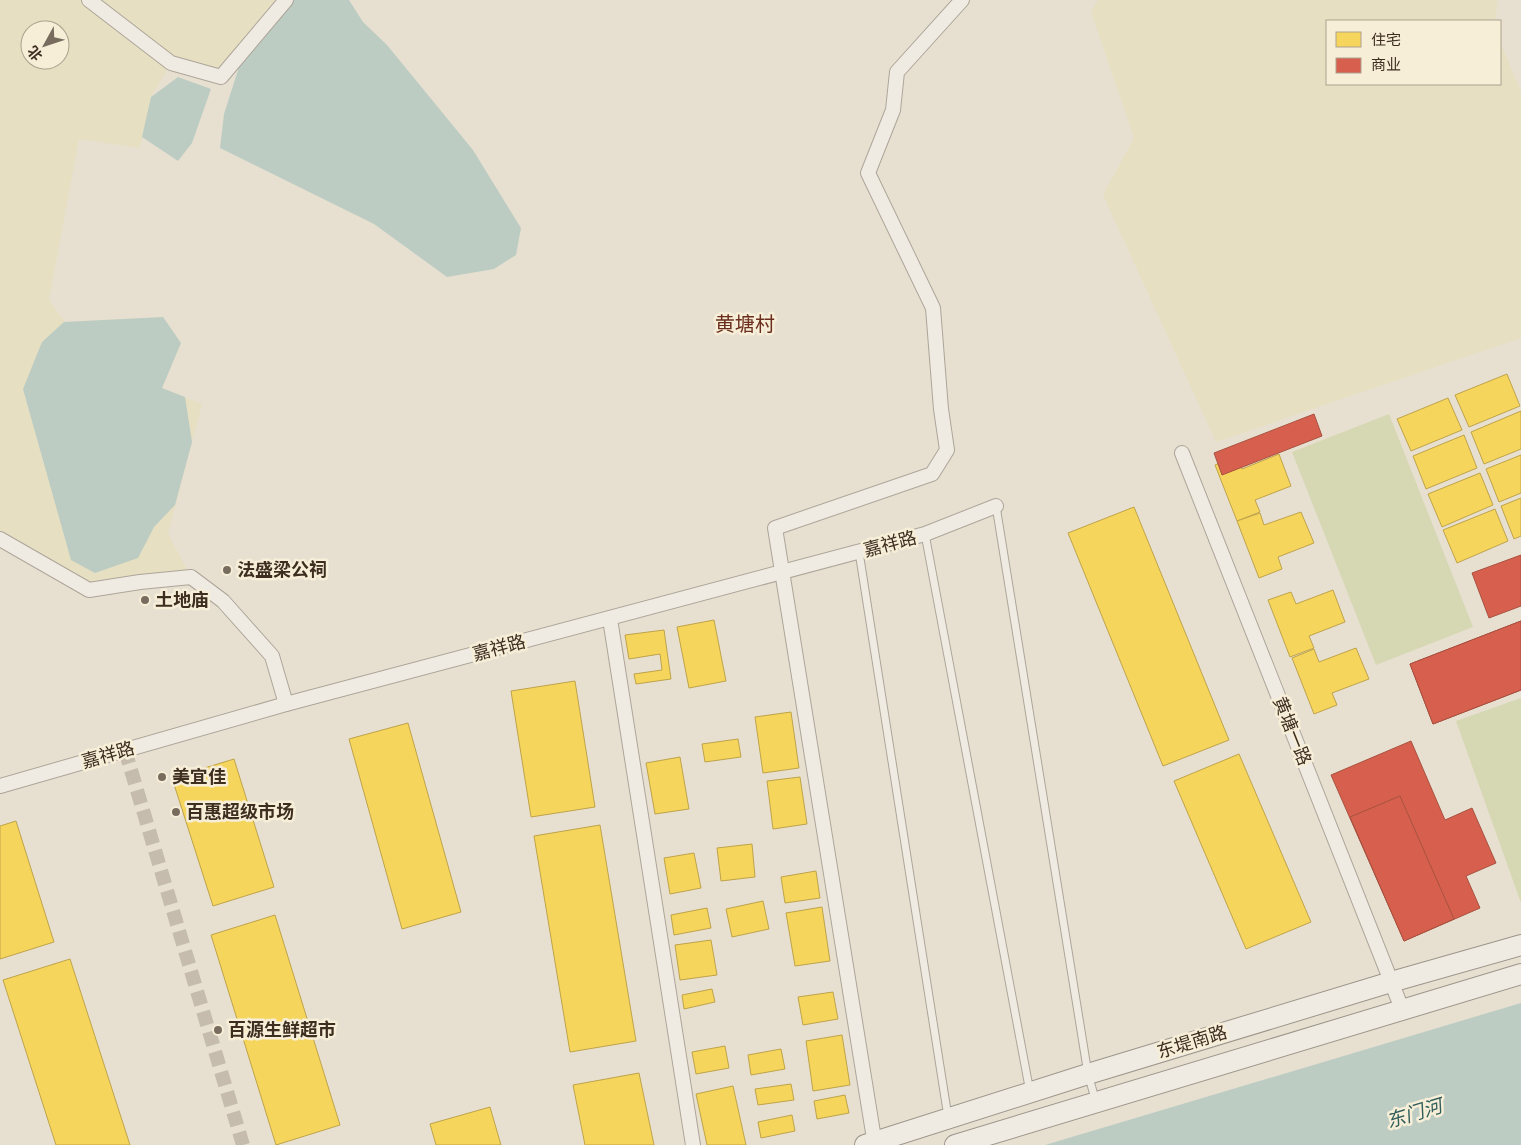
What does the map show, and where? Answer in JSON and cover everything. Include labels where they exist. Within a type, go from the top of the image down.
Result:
[{"type":"main road","name":"东堤南路","points":[[871,1144],[1088,1074],[1391,982],[1521,945]]},
{"type":"main road","name":"东堤南路","points":[[955,1145],[1521,974]]},
{"type":"street","points":[[89,0],[171,63],[221,77],[286,0]]},
{"type":"street","points":[[871,1144],[775,528],[932,474],[947,450],[941,409],[933,308],[868,173],[893,110],[897,72],[962,0]]},
{"type":"street","name":"黄塘一路","points":[[1182,453],[1402,1009]]},
{"type":"street","name":"嘉祥路","points":[[0,786],[286,704],[781,574],[925,534],[996,506]]},
{"type":"street","points":[[0,538],[89,590],[191,577],[223,601],[272,656],[286,704]]},
{"type":"street","points":[[610,619],[693,1145]]},
{"type":"lane","points":[[996,506],[1088,1074],[1096,1103]]},
{"type":"lane","points":[[925,534],[1030,1092]]},
{"type":"lane","points":[[859,552],[948,1119]]},
{"type":"shaded area","points":[[0,0],[286,0],[221,77],[171,63],[151,97],[140,148],[79,139],[49,300],[65,322],[163,317],[181,343],[162,388],[202,404],[168,534],[191,577],[89,590],[0,539]]},
{"type":"shaded area","points":[[1098,0],[1498,0],[1495,20],[1326,20],[1326,85],[1501,85],[1501,44],[1521,91],[1521,338],[1216,442],[1103,195],[1134,138],[1091,12]]},
{"type":"green space","points":[[1389,414],[1473,627],[1376,665],[1292,452]]},
{"type":"green space","points":[[1521,698],[1521,903],[1456,721]]},
{"type":"water","points":[[286,0],[349,0],[363,22],[387,45],[473,150],[521,228],[516,255],[494,269],[447,277],[374,224],[220,148],[224,114],[245,48]]},
{"type":"water","points":[[178,77],[211,89],[192,143],[178,161],[142,137],[151,97]]},
{"type":"water","points":[[163,317],[181,343],[162,388],[185,397],[192,442],[175,505],[154,527],[138,558],[95,573],[71,560],[23,389],[42,342],[64,322]]},
{"type":"water","name":"东门河","points":[[1521,1003],[1521,1145],[1045,1145]]},
{"type":"building: 住宅","points":[[1507,374],[1520,406],[1469,427],[1455,395]]},
{"type":"building: 住宅","points":[[1448,398],[1462,430],[1411,451],[1397,419]]},
{"type":"building: 住宅","points":[[1521,411],[1521,449],[1484,464],[1471,432]]},
{"type":"building: 住宅","points":[[1464,435],[1477,468],[1426,489],[1413,456]]},
{"type":"building: 住宅","points":[[1279,454],[1291,486],[1255,500],[1260,512],[1237,521],[1215,465],[1237,456],[1242,469]]},
{"type":"building: 住宅","points":[[1521,455],[1521,493],[1499,502],[1486,469]]},
{"type":"building: 住宅","points":[[1480,473],[1493,505],[1442,527],[1428,494]]},
{"type":"building: 住宅","points":[[1521,498],[1521,536],[1514,539],[1501,506]]},
{"type":"building: 住宅","points":[[1134,507],[1229,740],[1163,766],[1068,533]]},
{"type":"building: 住宅","points":[[1495,509],[1508,541],[1457,563],[1443,530]]},
{"type":"building: 住宅","points":[[1301,512],[1314,543],[1278,557],[1282,569],[1259,578],[1237,521],[1260,513],[1264,525]]},
{"type":"building: 住宅","points":[[1333,590],[1345,622],[1309,636],[1314,648],[1290,657],[1268,600],[1291,592],[1296,604]]},
{"type":"building: 住宅","points":[[714,620],[726,681],[689,688],[677,627]]},
{"type":"building: 住宅","points":[[664,630],[671,679],[636,684],[634,674],[662,670],[660,654],[629,659],[625,635]]},
{"type":"building: 住宅","points":[[1356,648],[1369,679],[1332,693],[1337,705],[1314,714],[1292,658],[1314,649],[1319,662]]},
{"type":"building: 住宅","points":[[575,681],[595,807],[531,817],[511,691]]},
{"type":"building: 住宅","points":[[791,712],[799,768],[763,773],[755,717]]},
{"type":"building: 住宅","points":[[408,723],[461,912],[402,929],[349,739]]},
{"type":"building: 住宅","points":[[738,739],[741,757],[705,762],[702,744]]},
{"type":"building: 住宅","points":[[1239,754],[1311,922],[1246,949],[1174,781]]},
{"type":"building: 住宅","points":[[680,757],[689,809],[655,814],[646,763]]},
{"type":"building: 住宅","points":[[234,759],[274,887],[213,906],[172,778]]},
{"type":"building: 住宅","points":[[800,777],[807,824],[773,829],[767,781]]},
{"type":"building: 住宅","points":[[16,821],[54,942],[0,959],[0,826]]},
{"type":"building: 住宅","points":[[600,825],[636,1041],[570,1052],[534,836]]},
{"type":"building: 住宅","points":[[752,844],[755,877],[721,881],[717,848]]},
{"type":"building: 住宅","points":[[694,853],[701,888],[670,894],[664,858]]},
{"type":"building: 住宅","points":[[816,871],[820,898],[785,903],[781,877]]},
{"type":"building: 住宅","points":[[763,901],[769,929],[732,937],[726,909]]},
{"type":"building: 住宅","points":[[822,907],[830,961],[795,966],[786,913]]},
{"type":"building: 住宅","points":[[707,908],[711,928],[674,935],[671,915]]},
{"type":"building: 住宅","points":[[275,915],[340,1125],[276,1145],[211,935]]},
{"type":"building: 住宅","points":[[711,940],[717,975],[680,980],[675,945]]},
{"type":"building: 住宅","points":[[70,959],[130,1145],[56,1145],[3,980]]},
{"type":"building: 住宅","points":[[712,989],[715,1002],[684,1009],[682,995]]},
{"type":"building: 住宅","points":[[833,992],[838,1019],[803,1025],[798,997]]},
{"type":"building: 住宅","points":[[842,1035],[850,1085],[813,1091],[806,1041]]},
{"type":"building: 住宅","points":[[725,1046],[729,1068],[696,1074],[692,1052]]},
{"type":"building: 住宅","points":[[781,1049],[785,1069],[751,1075],[748,1055]]},
{"type":"building: 住宅","points":[[639,1073],[654,1145],[585,1145],[573,1085]]},
{"type":"building: 住宅","points":[[791,1084],[794,1100],[758,1105],[755,1089]]},
{"type":"building: 住宅","points":[[733,1086],[746,1145],[707,1145],[696,1094]]},
{"type":"building: 住宅","points":[[845,1095],[849,1113],[817,1119],[814,1101]]},
{"type":"building: 住宅","points":[[490,1107],[501,1145],[436,1145],[430,1124]]},
{"type":"building: 住宅","points":[[792,1115],[795,1131],[761,1138],[758,1122]]},
{"type":"building: 商业","points":[[1314,414],[1322,436],[1222,475],[1214,453]]},
{"type":"building: 商业","points":[[1521,555],[1521,606],[1489,618],[1472,573]]},
{"type":"building: 商业","points":[[1521,621],[1521,690],[1433,724],[1410,664]]},
{"type":"building: 商业","points":[[1521,621],[1521,690],[1433,724],[1410,664]]},
{"type":"building: 商业","points":[[1411,741],[1445,820],[1472,808],[1496,863],[1466,876],[1480,908],[1404,941],[1331,775]]},
{"type":"building: 商业","points":[[1400,796],[1454,919],[1404,941],[1350,817]]},
{"type":"tunnel","points":[[125,750],[243,1145]]},
{"type":"place","name":"法盛梁公祠","points":[[227,570]]},
{"type":"place","name":"土地庙","points":[[145,600]]},
{"type":"place","name":"美宜佳","points":[[162,777]]},
{"type":"place","name":"百惠超级市场","points":[[176,812]]},
{"type":"place","name":"百源生鲜超市","points":[[218,1030]]},
{"type":"district","name":"黄塘村","points":[[745,324]]}]
